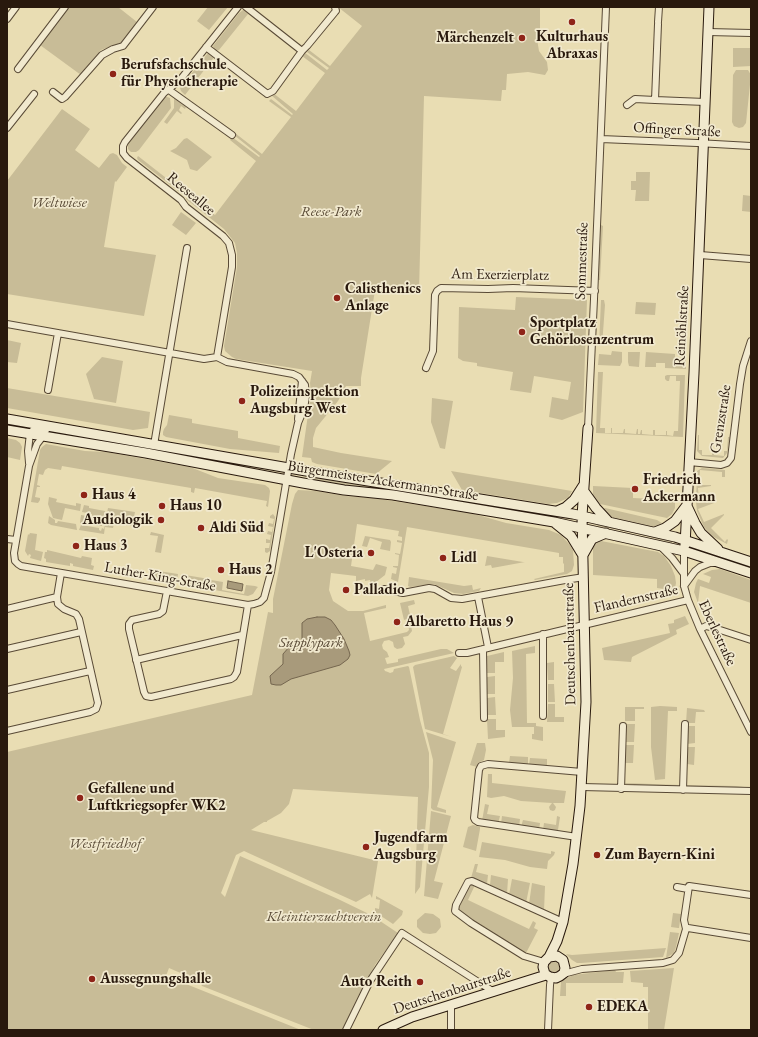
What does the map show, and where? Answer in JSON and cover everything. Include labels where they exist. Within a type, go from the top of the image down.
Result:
[{"type":"street","points":[[7,19],[16,7]]},
{"type":"street","points":[[18,69],[65,7]]},
{"type":"street","points":[[53,92],[62,99],[67,96],[102,55],[123,46],[153,7]]},
{"type":"street","name":"Reeseallee","points":[[217,357],[232,267],[232,255],[229,243],[223,236],[186,206],[181,200],[127,158],[123,152],[123,146],[164,93],[180,80],[238,7]]},
{"type":"street","points":[[246,7],[302,51]]},
{"type":"street","points":[[206,47],[267,94],[273,90],[334,12],[335,7]]},
{"type":"street","name":"Sommestraße","points":[[582,516],[595,291],[606,7]]},
{"type":"street","points":[[655,100],[659,7]]},
{"type":"street","name":"Reinöhlstraße","points":[[684,551],[700,255],[709,7]]},
{"type":"street","points":[[708,32],[751,33]]},
{"type":"street","points":[[169,90],[232,135]]},
{"type":"street","points":[[7,128],[34,94]]},
{"type":"street","points":[[627,105],[635,99],[705,102]]},
{"type":"street","name":"Offinger Straße","points":[[601,139],[751,146]]},
{"type":"street","points":[[154,445],[186,248]]},
{"type":"street","points":[[700,255],[751,259]]},
{"type":"street","name":"Am Exerzierplatz","points":[[426,368],[433,351],[435,295],[437,291],[442,288],[511,288],[595,291]]},
{"type":"street","points":[[7,324],[204,359],[217,357],[227,362],[293,374],[302,380],[298,410],[298,423],[288,468],[266,593],[260,602],[248,605],[237,672],[234,677],[231,679],[150,697],[146,696],[136,660],[129,624],[132,620],[159,614],[163,611],[167,591]]},
{"type":"street","points":[[48,390],[58,333]]},
{"type":"street","name":"Grenzstraße","points":[[689,462],[721,465],[727,463],[731,458],[738,394],[743,366],[749,352],[751,341]]},
{"type":"street","name":"Bürgermeister-Ackermann-Straße","points":[[7,419],[288,468],[556,511],[655,532],[685,540],[751,562]]},
{"type":"street","points":[[30,433],[34,429],[72,434],[76,431]]},
{"type":"street","name":"Bürgermeister-Ackermann-Straße","points":[[7,430],[146,453],[344,490],[393,495],[554,522],[657,544],[721,562],[751,573]]},
{"type":"street","name":"Luther-King-Straße","points":[[29,466],[28,451],[30,433]]},
{"type":"street","name":"Luther-King-Straße","points":[[44,436],[37,444],[29,466],[14,557],[18,564],[21,566],[248,605]]},
{"type":"street","points":[[556,511],[574,500],[583,488],[596,508],[608,521]]},
{"type":"street","points":[[655,532],[665,528],[675,520],[687,505],[701,533],[720,551]]},
{"type":"street","name":"Deutschenbaurstraße","points":[[547,968],[563,922],[577,837],[582,787],[586,702],[582,516]]},
{"type":"street","points":[[554,522],[571,536],[583,555],[592,539],[606,533]]},
{"type":"street","points":[[7,539],[16,540]]},
{"type":"street","points":[[657,544],[672,558],[684,574]]},
{"type":"street","name":"Eberlestraße","points":[[684,551],[684,586],[688,600],[700,629],[751,732]]},
{"type":"street","name":"Eberlestraße","points":[[684,586],[695,571],[700,567],[710,563],[721,562]]},
{"type":"street","points":[[7,731],[90,712],[96,709],[98,703],[79,619],[76,614],[60,607],[58,604],[57,597],[61,573]]},
{"type":"street","points":[[384,589],[403,593],[429,588],[435,589],[451,598],[457,599],[478,597],[565,580],[584,578]]},
{"type":"street","points":[[7,609],[57,597]]},
{"type":"street","points":[[478,597],[486,648],[484,718]]},
{"type":"street","name":"Flandernstraße","points":[[460,653],[688,600]]},
{"type":"street","points":[[700,629],[706,626],[711,627],[751,640]]},
{"type":"street","points":[[7,649],[81,632]]},
{"type":"street","points":[[543,634],[543,716]]},
{"type":"street","points":[[136,660],[242,635]]},
{"type":"street","points":[[7,690],[90,671]]},
{"type":"street","points":[[683,790],[685,724]]},
{"type":"street","points":[[621,789],[623,726]]},
{"type":"street","points":[[577,837],[478,822],[474,818],[479,770],[481,766],[488,764],[582,772]]},
{"type":"street","points":[[582,787],[751,791]]},
{"type":"street","name":"Deutschenbaurstraße","points":[[557,941],[562,961],[566,968],[563,974],[558,978],[547,968],[524,956],[471,923],[455,911],[456,906],[468,882],[472,881],[563,922]]},
{"type":"street","points":[[677,887],[688,889],[689,886],[751,895]]},
{"type":"street","points":[[563,974],[582,969],[663,963],[673,960],[679,953],[686,929],[684,920],[688,889]]},
{"type":"street","points":[[686,929],[688,928],[751,938]]},
{"type":"street","points":[[346,1030],[370,981],[402,933],[494,992]]},
{"type":"street","name":"Deutschenbaurstraße","points":[[383,1030],[393,1028],[412,1017],[516,985],[530,979],[547,968],[556,956],[562,961]]},
{"type":"street","points":[[562,961],[582,969]]},
{"type":"street","points":[[547,968],[550,985],[548,1030]]},
{"type":"street","points":[[451,1005],[452,1030]]},
{"type":"green space","points":[[69,7],[118,7],[137,22],[121,43],[101,50],[81,75],[40,45]]},
{"type":"green space","points":[[208,7],[228,7],[209,30],[197,21]]},
{"type":"green space","name":"Reese-Park","points":[[338,7],[540,7],[540,31],[536,33],[539,51],[547,62],[548,70],[545,75],[528,72],[507,74],[506,90],[502,90],[501,101],[424,96],[419,292],[375,290],[361,386],[346,386],[338,401],[316,428],[313,438],[313,447],[392,461],[376,474],[317,464],[312,462],[311,458],[302,457],[311,393],[310,383],[312,371],[236,359],[225,351],[224,346],[237,267],[235,243],[224,229],[186,199],[189,195],[215,215],[256,161],[230,140],[232,137],[259,157],[260,156],[234,135],[235,133],[262,154],[291,117],[269,101],[271,99],[292,115],[293,114],[271,95],[273,93],[296,111],[325,73],[302,56],[304,52],[327,70],[329,68],[307,52],[309,50],[330,66],[362,26]]},
{"type":"green space","points":[[243,10],[248,14],[219,50],[215,51],[213,46]]},
{"type":"green space","points":[[733,48],[751,48],[751,66],[733,67]]},
{"type":"green space","points":[[208,53],[215,56],[185,95],[180,88]]},
{"type":"green space","points":[[736,70],[748,70],[751,75],[746,123],[743,127],[739,128],[734,126],[732,122],[733,75]]},
{"type":"green space","points":[[164,97],[170,98],[171,108],[139,150],[136,152],[131,152],[128,149],[128,144]]},
{"type":"green space","points":[[174,97],[182,100],[180,102],[186,107],[185,109],[181,106],[179,110],[182,113],[181,114],[177,111],[167,124],[164,122],[174,108]]},
{"type":"green space","name":"Weltwiese","points":[[62,109],[90,129],[75,150],[99,168],[110,154],[113,153],[117,155],[122,163],[127,167],[116,182],[115,181],[104,247],[156,255],[144,316],[7,294],[7,181]]},
{"type":"green space","points":[[187,138],[212,157],[197,171],[190,169],[187,160],[170,151],[176,148],[184,139]]},
{"type":"green space","points":[[138,156],[184,192],[182,194],[138,160]]},
{"type":"green space","points":[[636,172],[650,172],[649,201],[635,201],[636,190],[631,190],[631,181],[636,181]]},
{"type":"green space","points":[[743,195],[751,196],[751,212],[742,211]]},
{"type":"green space","points":[[181,212],[196,223],[186,235],[172,225]]},
{"type":"green space","points":[[601,225],[603,226],[600,280],[598,280]]},
{"type":"green space","name":"Sportplatz Gehörlosenzentrum","points":[[516,297],[587,300],[583,412],[562,420],[549,417],[552,397],[568,400],[571,382],[534,376],[531,393],[510,390],[513,372],[477,366],[477,363],[463,361],[458,358],[459,307],[515,310]]},
{"type":"green space","points":[[601,300],[604,300],[605,305],[602,346],[599,346]]},
{"type":"green space","points":[[636,302],[656,303],[655,315],[635,314]]},
{"type":"green space","points":[[684,312],[688,312],[686,350],[684,349],[683,345]]},
{"type":"green space","points":[[7,340],[21,343],[17,363],[7,362]]},
{"type":"green space","points":[[612,351],[622,352],[622,362],[620,366],[598,365],[599,354],[611,355]]},
{"type":"green space","points":[[628,352],[640,352],[639,367],[629,366]]},
{"type":"green space","points":[[646,352],[675,354],[675,358],[686,358],[686,362],[683,362],[683,365],[686,369],[665,368],[665,363],[656,363],[656,367],[645,367]]},
{"type":"green space","points":[[102,357],[123,361],[116,403],[94,399],[86,374]]},
{"type":"green space","points":[[598,372],[603,372],[600,428],[605,428],[605,433],[611,433],[612,428],[612,433],[623,433],[625,429],[625,433],[636,434],[638,429],[638,434],[640,434],[642,430],[642,434],[653,435],[653,430],[655,430],[655,435],[666,435],[667,431],[667,435],[673,436],[674,431],[678,431],[680,381],[676,381],[676,376],[670,376],[669,381],[667,381],[665,376],[685,375],[683,437],[596,433]]},
{"type":"green space","points":[[7,388],[150,412],[148,428],[133,430],[7,408]]},
{"type":"green space","points":[[432,398],[453,401],[445,449],[440,448],[431,422]]},
{"type":"green space","points":[[169,415],[192,419],[192,423],[238,431],[238,438],[280,446],[279,453],[230,449],[166,437],[163,435],[163,432],[167,425]]},
{"type":"green space","points":[[45,432],[110,442],[125,442],[270,467],[270,470]]},
{"type":"green space","points":[[698,435],[699,450],[702,450],[702,455],[712,455],[712,451],[714,451],[714,455],[724,456],[724,451],[727,451],[728,437],[730,437],[727,453],[723,458],[702,456],[697,451]]},
{"type":"green space","points":[[7,438],[16,440],[20,443],[22,447],[20,460],[7,457]]},
{"type":"green space","points":[[46,444],[85,451],[106,452],[190,467],[218,478],[265,485],[270,491],[268,507],[266,506],[267,501],[195,488],[194,493],[191,492],[191,488],[62,466],[61,470],[48,468],[45,470],[43,475],[39,474],[37,485],[40,487],[37,487],[35,497],[40,498],[40,500],[38,503],[31,502],[40,450]]},
{"type":"green space","points":[[702,468],[725,470],[725,477],[722,477],[722,472],[700,470],[699,485],[711,486],[698,488],[699,503],[713,501],[714,503],[698,509],[704,522],[724,514],[711,528],[725,542],[727,539],[728,540],[727,544],[712,536],[704,527],[697,511],[697,471]]},
{"type":"green space","points":[[451,471],[572,491],[568,498],[557,503],[548,504],[462,490]]},
{"type":"green space","points":[[308,476],[382,489],[410,491],[569,518],[307,480]]},
{"type":"green space","points":[[593,486],[633,488],[633,498],[675,500],[675,508],[672,514],[667,518],[600,504],[593,497]]},
{"type":"green space","points":[[298,490],[373,498],[471,513],[506,523],[549,530],[561,535],[573,550],[574,565],[572,571],[567,574],[535,580],[534,579],[564,572],[563,557],[559,557],[559,553],[407,527],[398,582],[391,579],[392,573],[396,574],[397,568],[393,566],[398,566],[399,555],[395,553],[400,554],[402,543],[397,542],[397,540],[402,541],[402,537],[398,536],[399,531],[357,524],[351,566],[373,570],[376,564],[387,567],[385,575],[376,582],[373,591],[370,580],[365,581],[365,579],[356,581],[356,576],[331,573],[329,590],[333,601],[348,611],[363,611],[386,605],[386,608],[364,613],[370,641],[407,632],[409,630],[407,619],[404,620],[400,603],[414,600],[415,604],[408,606],[412,631],[408,636],[403,637],[405,644],[402,648],[397,649],[394,647],[393,642],[389,640],[384,641],[382,645],[389,657],[385,658],[387,664],[398,662],[398,659],[441,649],[447,649],[454,653],[384,669],[390,673],[393,672],[394,669],[409,667],[420,720],[429,753],[429,787],[420,887],[415,894],[418,797],[293,789],[289,804],[281,813],[251,830],[378,861],[372,898],[370,894],[356,902],[244,851],[236,855],[221,893],[225,897],[240,856],[371,915],[398,933],[375,965],[343,1030],[314,1030],[202,986],[199,981],[169,968],[166,976],[301,1030],[7,1030],[7,752],[252,695],[268,612],[273,613],[273,599],[292,504]]},
{"type":"green space","points":[[49,497],[57,499],[56,502],[76,506],[76,503],[81,504],[80,511],[65,508],[62,520],[53,518],[48,504]]},
{"type":"green space","points":[[84,505],[89,506],[89,508],[105,511],[102,526],[80,523],[81,515],[92,517],[92,514],[82,512]]},
{"type":"green space","points":[[108,508],[135,512],[132,526],[120,524],[120,520],[115,519],[113,528],[105,527],[104,534],[79,530],[81,525],[99,528],[101,531],[102,528],[104,529]]},
{"type":"green space","points":[[605,508],[657,520],[665,525],[659,528],[615,519],[600,510]]},
{"type":"green space","points":[[273,514],[275,517],[270,551],[267,553],[265,552],[265,548],[269,548],[270,543],[266,543],[266,539],[270,540],[271,535],[267,534],[268,531],[272,532],[273,527],[268,526],[269,523],[273,524],[274,519],[270,518],[270,516]]},
{"type":"green space","points":[[49,516],[55,520],[55,523],[58,521],[76,524],[77,530],[51,525],[48,523]]},
{"type":"green space","points":[[597,526],[657,537],[672,541],[672,543],[634,533]]},
{"type":"green space","points":[[151,532],[164,535],[161,553],[155,552],[158,536],[150,535]]},
{"type":"green space","points":[[30,533],[37,534],[35,550],[43,552],[41,561],[30,558],[31,555],[29,554],[28,556],[25,551],[28,534],[29,535]]},
{"type":"green space","points":[[365,536],[390,540],[390,551],[380,549],[382,542],[370,538],[367,547],[362,546]]},
{"type":"green space","points":[[596,540],[658,552],[664,556],[671,566],[675,576],[676,583],[674,593],[664,599],[664,589],[657,588],[657,579],[593,575],[593,544]]},
{"type":"green space","points":[[47,550],[81,558],[82,556],[92,558],[91,565],[94,566],[93,570],[73,566],[73,564],[70,563],[70,566],[46,562],[46,559],[44,558]]},
{"type":"green space","points":[[487,556],[525,562],[492,568],[491,565],[485,566]]},
{"type":"green space","points":[[720,569],[751,580],[751,603],[700,586],[698,603],[694,592],[698,579],[709,583],[711,577],[703,574],[712,570]]},
{"type":"green space","points":[[152,570],[178,574],[177,582],[175,584],[150,580]]},
{"type":"green space","points":[[185,575],[209,579],[208,589],[183,585]]},
{"type":"green space","points":[[409,577],[464,586],[472,585],[473,590],[481,588],[479,591],[463,594],[454,593],[434,584],[410,587],[408,586]]},
{"type":"green space","points":[[211,580],[223,582],[222,590],[244,594],[246,585],[258,587],[253,594],[248,596],[209,589]]},
{"type":"green space","points":[[685,616],[689,624],[676,630],[677,634],[632,657],[631,662],[604,660],[602,648],[670,633],[668,624],[674,623],[674,620]]},
{"type":"green space","points":[[535,646],[535,653],[526,654],[527,723],[536,723],[536,726],[543,727],[543,741],[532,739],[534,727],[512,727],[510,710],[513,678],[512,651]]},
{"type":"green space","points":[[504,652],[504,662],[495,662],[495,673],[487,673],[487,656]]},
{"type":"green space","points":[[454,656],[457,658],[450,668],[456,671],[461,664],[462,667],[443,734],[452,737],[425,729],[413,667],[415,665]]},
{"type":"green space","points":[[554,662],[554,680],[548,680],[547,663]]},
{"type":"green space","points":[[495,676],[495,694],[487,694],[487,677]]},
{"type":"green space","points":[[548,684],[554,684],[555,702],[548,702]]},
{"type":"green space","points":[[495,697],[496,715],[487,715],[487,698]]},
{"type":"green space","points":[[548,704],[555,704],[555,717],[564,717],[564,722],[547,722]]},
{"type":"green space","points":[[625,707],[644,707],[644,709],[635,709],[635,721],[625,721]]},
{"type":"green space","points":[[651,707],[677,707],[677,711],[668,711],[665,779],[655,780],[651,747]]},
{"type":"green space","points":[[687,708],[704,710],[705,712],[696,712],[695,723],[686,723]]},
{"type":"green space","points":[[487,719],[496,719],[496,730],[505,730],[505,737],[488,739]]},
{"type":"green space","points":[[627,724],[635,724],[634,742],[626,742]]},
{"type":"green space","points":[[688,726],[695,726],[695,743],[687,744]]},
{"type":"green space","points":[[426,732],[456,742],[437,807],[446,810],[446,813],[433,810],[431,808],[433,760]]},
{"type":"green space","points":[[477,743],[485,743],[486,750],[484,760],[478,763],[477,767],[470,765]]},
{"type":"green space","points":[[626,745],[634,745],[633,763],[625,763]]},
{"type":"green space","points":[[687,747],[695,747],[694,765],[687,764]]},
{"type":"green space","points":[[510,756],[528,757],[528,765],[509,763]]},
{"type":"green space","points":[[530,758],[547,759],[547,767],[529,765]]},
{"type":"green space","points":[[488,774],[492,774],[492,783],[566,791],[564,803],[553,803],[556,807],[553,811],[550,810],[549,807],[552,803],[521,801],[504,796],[491,798],[487,797]]},
{"type":"green space","points":[[625,783],[680,785],[680,788],[625,785]]},
{"type":"green space","points":[[686,785],[736,786],[744,787],[686,788]]},
{"type":"green space","points":[[485,804],[489,805],[487,814],[500,816],[498,824],[482,821]]},
{"type":"green space","points":[[431,811],[451,816],[434,881],[443,883],[438,899],[424,896]]},
{"type":"green space","points":[[502,816],[520,819],[519,827],[501,824]]},
{"type":"green space","points":[[557,816],[560,817],[558,830],[556,832],[543,830],[544,823],[556,825]]},
{"type":"green space","points":[[523,820],[540,823],[539,830],[521,827]]},
{"type":"green space","points":[[473,825],[480,827],[476,851],[463,847],[468,827]]},
{"type":"green space","points":[[482,842],[551,854],[551,851],[555,852],[548,861],[547,869],[530,867],[505,860],[479,857]]},
{"type":"green space","points":[[475,864],[478,864],[476,872],[488,875],[487,884],[471,878]]},
{"type":"green space","points":[[491,875],[508,879],[507,894],[490,885]]},
{"type":"green space","points":[[512,879],[530,883],[526,903],[509,895]]},
{"type":"green space","points":[[471,883],[475,885],[468,900],[529,929],[533,921],[536,923],[534,928],[538,930],[526,953],[457,910],[468,886]]},
{"type":"green space","points":[[532,883],[545,886],[544,911],[529,904]]},
{"type":"green space","points":[[376,896],[403,911],[402,915],[393,924],[375,912],[375,908],[379,909],[380,900],[376,899]]},
{"type":"green space","points":[[425,913],[433,914],[440,919],[441,927],[436,933],[423,933],[417,927],[417,920]]},
{"type":"green space","points":[[673,913],[681,914],[679,928],[671,927]]},
{"type":"green space","points":[[670,932],[679,933],[674,953],[666,958]]},
{"type":"green space","points":[[666,948],[663,957],[581,963],[577,963],[572,960],[566,954],[572,955]]},
{"type":"green space","points":[[557,959],[562,968],[558,974],[549,973],[546,966],[547,962]]},
{"type":"green space","points":[[674,968],[664,1030],[648,1030],[648,987],[643,987],[643,983],[631,982],[630,971]]},
{"type":"green space","points":[[615,970],[616,972],[624,972],[623,983],[566,983],[566,996],[560,996],[561,981],[573,975]]},
{"type":"shaded area","points":[[228,581],[243,584],[242,591],[227,588]]},
{"type":"shaded area","points":[[325,617],[331,620],[335,625],[344,639],[349,651],[350,655],[348,659],[340,665],[291,679],[281,685],[271,684],[270,676],[283,664],[283,654],[290,646],[302,642],[302,623],[307,619]]},
{"type":"place","name":"Kulturhaus Abraxas","points":[[572,22]]},
{"type":"place","name":"Märchenzelt","points":[[522,38]]},
{"type":"place","name":"Berufsfachschule für Physiotherapie","points":[[113,74]]},
{"type":"place","name":"Calisthenics Anlage","points":[[337,298]]},
{"type":"place","name":"Sportplatz Gehörlosenzentrum","points":[[522,332]]},
{"type":"place","name":"Polizeiinspektion Augsburg West","points":[[242,401]]},
{"type":"place","name":"Friedrich Ackermann","points":[[635,489]]},
{"type":"place","name":"Haus 4","points":[[84,495]]},
{"type":"place","name":"Haus 10","points":[[162,506]]},
{"type":"place","name":"Audiologik","points":[[161,520]]},
{"type":"place","name":"Aldi Süd","points":[[201,528]]},
{"type":"place","name":"Haus 3","points":[[76,546]]},
{"type":"place","name":"L'Osteria","points":[[371,553]]},
{"type":"place","name":"Lidl","points":[[443,558]]},
{"type":"place","name":"Haus 2","points":[[221,570]]},
{"type":"place","name":"Palladio","points":[[346,590]]},
{"type":"place","name":"Albaretto Haus 9","points":[[397,622]]},
{"type":"place","name":"Gefallene und Luftkriegsopfer WK2","points":[[80,798]]},
{"type":"place","name":"Jugendfarm Augsburg","points":[[366,847]]},
{"type":"place","name":"Zum Bayern-Kini","points":[[597,855]]},
{"type":"place","name":"Aussegnungshalle","points":[[92,979]]},
{"type":"place","name":"Auto Reith","points":[[420,982]]},
{"type":"place","name":"EDEKA","points":[[589,1007]]},
{"type":"park label","name":"Supplypark","points":[[311,643]]},
{"type":"park label","name":"Westfriedhof","points":[[105,844]]},
{"type":"park label","name":"Kleintierzuchtverein","points":[[324,917]]}]
